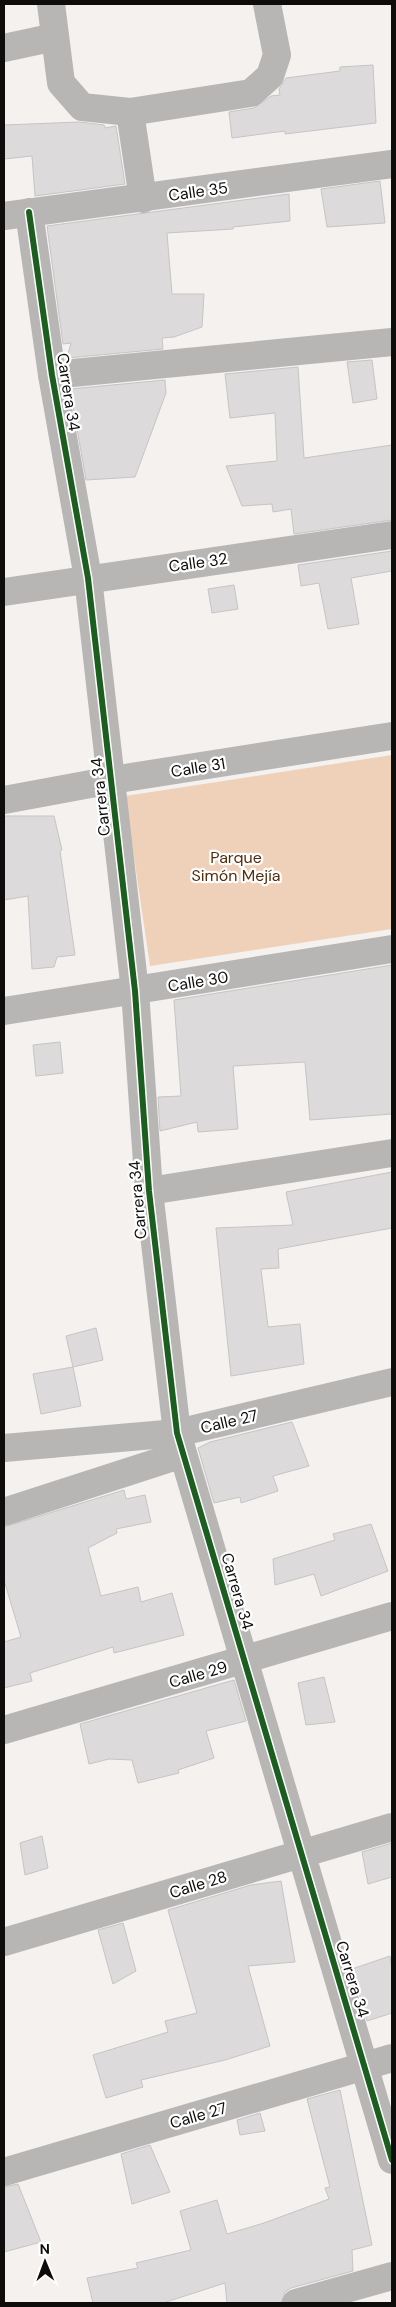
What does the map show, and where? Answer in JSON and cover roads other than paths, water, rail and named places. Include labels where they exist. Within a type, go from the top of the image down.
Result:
[{"type":"street","points":[[51,4],[61,82],[82,107],[130,112],[250,92],[270,76],[277,55],[267,4]]},
{"type":"street","points":[[4,48],[55,37]]},
{"type":"street","points":[[130,112],[143,199]]},
{"type":"street","name":"Calle 35","points":[[16,214],[143,199],[392,164]]},
{"type":"street","name":"Carrera 34","points":[[16,214],[52,375],[88,578],[134,991],[149,1192],[180,1443],[392,2160]]},
{"type":"street","points":[[52,375],[392,342]]},
{"type":"street","name":"Calle 32","points":[[4,592],[392,534]]},
{"type":"street","name":"Calle 31","points":[[4,800],[112,780],[392,736]]},
{"type":"street","name":"Calle 30","points":[[4,1011],[392,949]]},
{"type":"street","points":[[149,1192],[392,1153]]},
{"type":"street","name":"Calle 27","points":[[4,1448],[180,1443],[392,1382]]},
{"type":"street","points":[[4,1512],[180,1443]]},
{"type":"street","name":"Calle 29","points":[[4,1730],[392,1616]]},
{"type":"street","name":"Calle 28","points":[[4,1942],[392,1827]]},
{"type":"street","name":"Calle 27","points":[[4,2172],[392,2058]]},
{"type":"street","points":[[296,2303],[392,2276]]},
{"type":"park label","name":"Parque Simón Mejía","points":[[236,866]]}]
